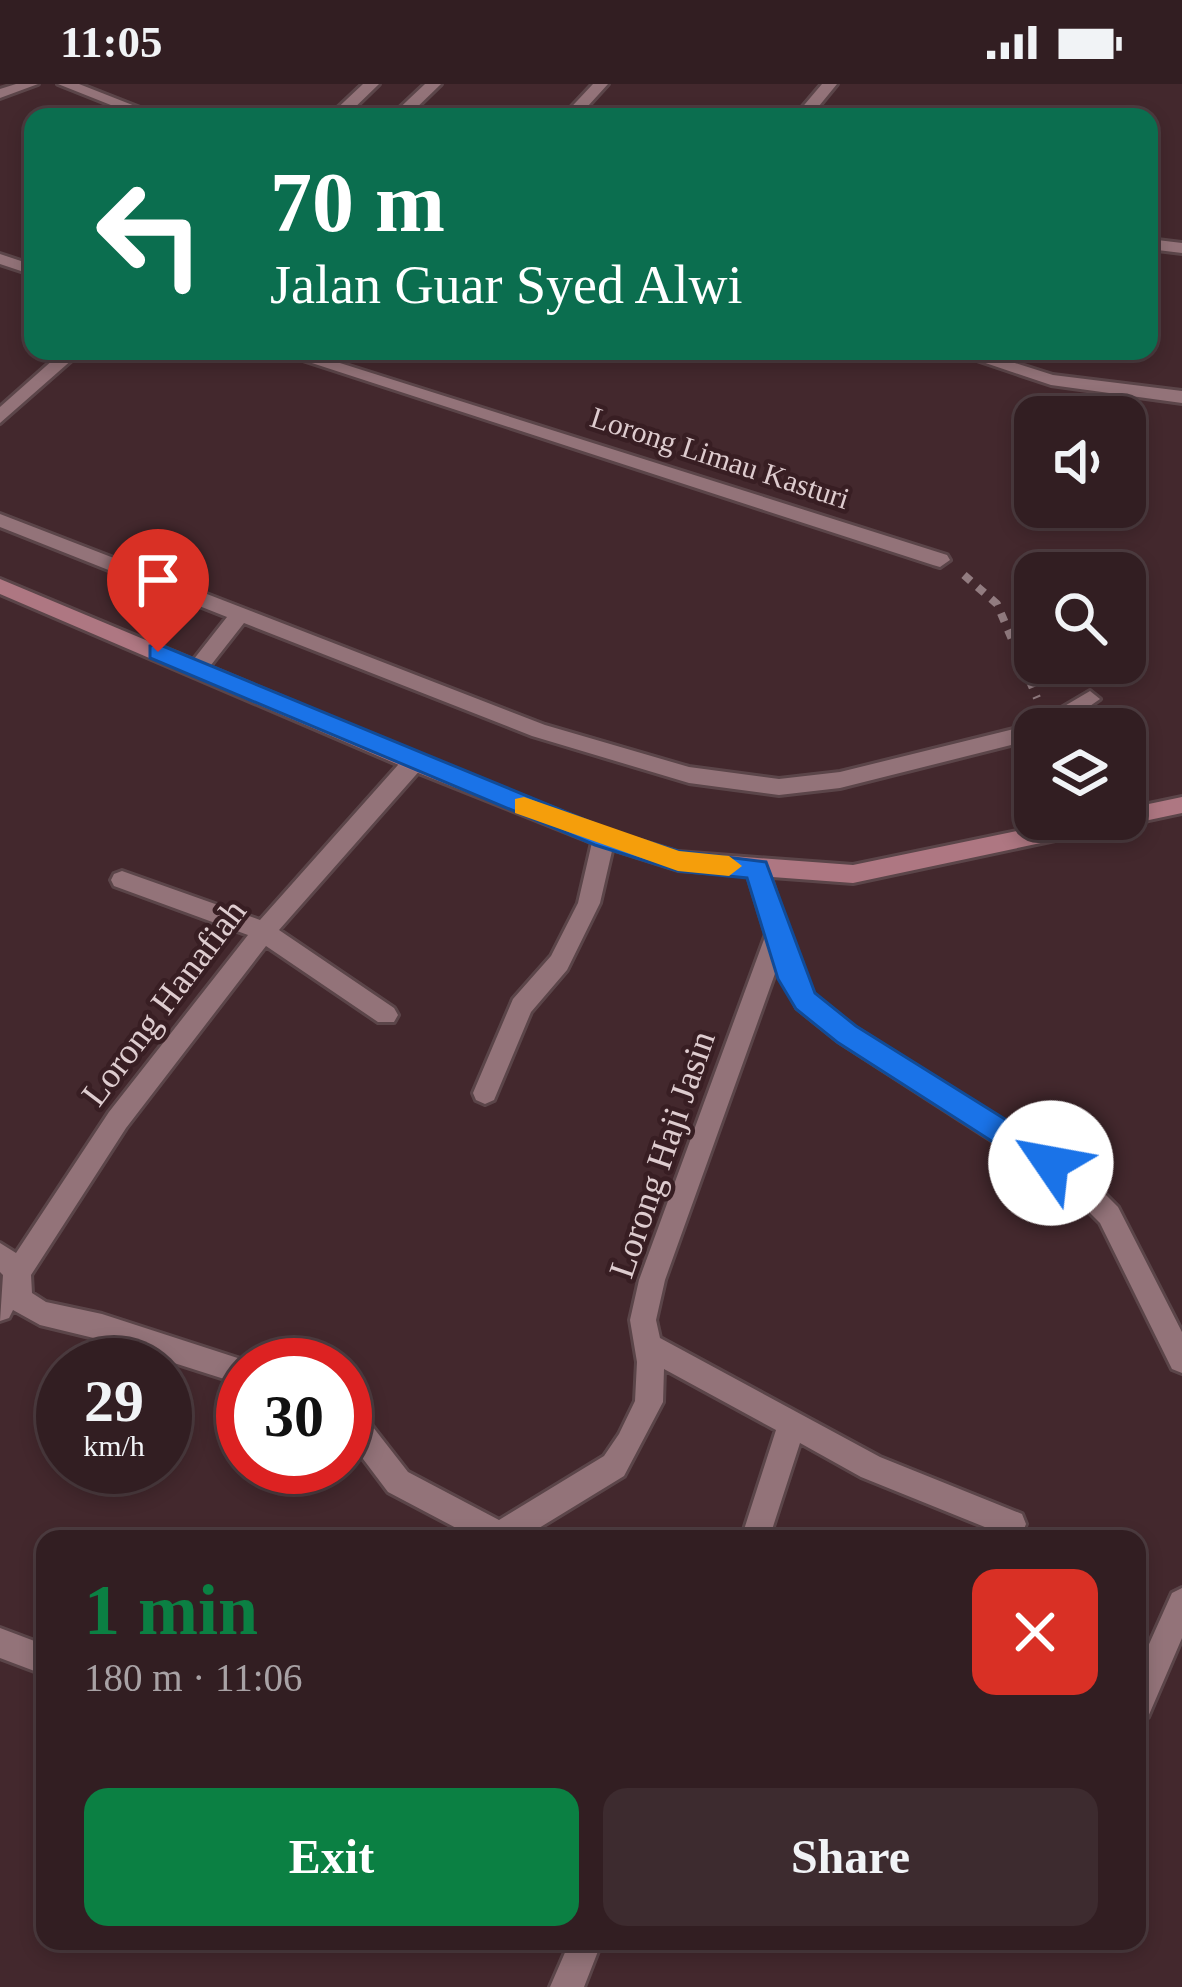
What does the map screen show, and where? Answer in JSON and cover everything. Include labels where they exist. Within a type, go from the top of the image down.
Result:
[{"type":"street","points":[[0,94],[31,84]]},
{"type":"street","points":[[65,84],[130,108]]},
{"type":"street","points":[[346,108],[372,84]]},
{"type":"street","points":[[408,108],[434,84]]},
{"type":"street","points":[[579,108],[602,84]]},
{"type":"street","points":[[810,108],[830,84]]},
{"type":"street","points":[[0,416],[63,360]]},
{"type":"street","name":"Lorong Limau Kasturi","points":[[312,360],[940,560]]},
{"type":"street","points":[[988,360],[1051,380],[1182,398]]},
{"type":"street","points":[[0,520],[539,731],[712,778],[779,787],[840,780],[1014,737]]},
{"type":"street","points":[[0,586],[414,762],[604,838],[678,861],[853,874],[1014,839]]},
{"type":"street","points":[[197,669],[241,614]]},
{"type":"street","points":[[1076,708],[1090,699]]},
{"type":"street","name":"Lorong Hanafiah","points":[[0,1309],[9,1263],[136,1090],[261,930],[414,762]]},
{"type":"street","points":[[1146,812],[1182,805]]},
{"type":"street","points":[[485,1093],[521,1006],[559,963],[589,903],[604,838]]},
{"type":"street","points":[[757,869],[777,936],[806,1001],[846,1034],[1073,1179],[1109,1215],[1182,1360]]},
{"type":"street","points":[[122,880],[261,930],[386,1015]]},
{"type":"street","name":"Lorong Haji Jasin","points":[[508,1530],[614,1466],[650,1402],[643,1320],[652,1280],[777,936]]},
{"type":"street","points":[[9,1263],[19,1298],[40,1313],[102,1327],[216,1363]]},
{"type":"street","points":[[648,1346],[871,1466],[1012,1524]]},
{"type":"street","points":[[758,1530],[793,1425]]},
{"type":"street","points":[[372,1448],[398,1482],[484,1530]]},
{"type":"street","points":[[1146,1685],[1182,1603]]},
{"type":"street","points":[[0,1643],[36,1657]]},
{"type":"street","points":[[567,1987],[582,1950]]},
{"type":"path","points":[[940,560],[981,586],[997,604],[1037,708]]},
{"type":"slow traffic","points":[[524,806],[678,861],[729,866]]},
{"type":"route","points":[[158,652],[604,838],[678,861],[757,869],[792,979],[806,1001],[846,1034],[1051,1163]]}]
